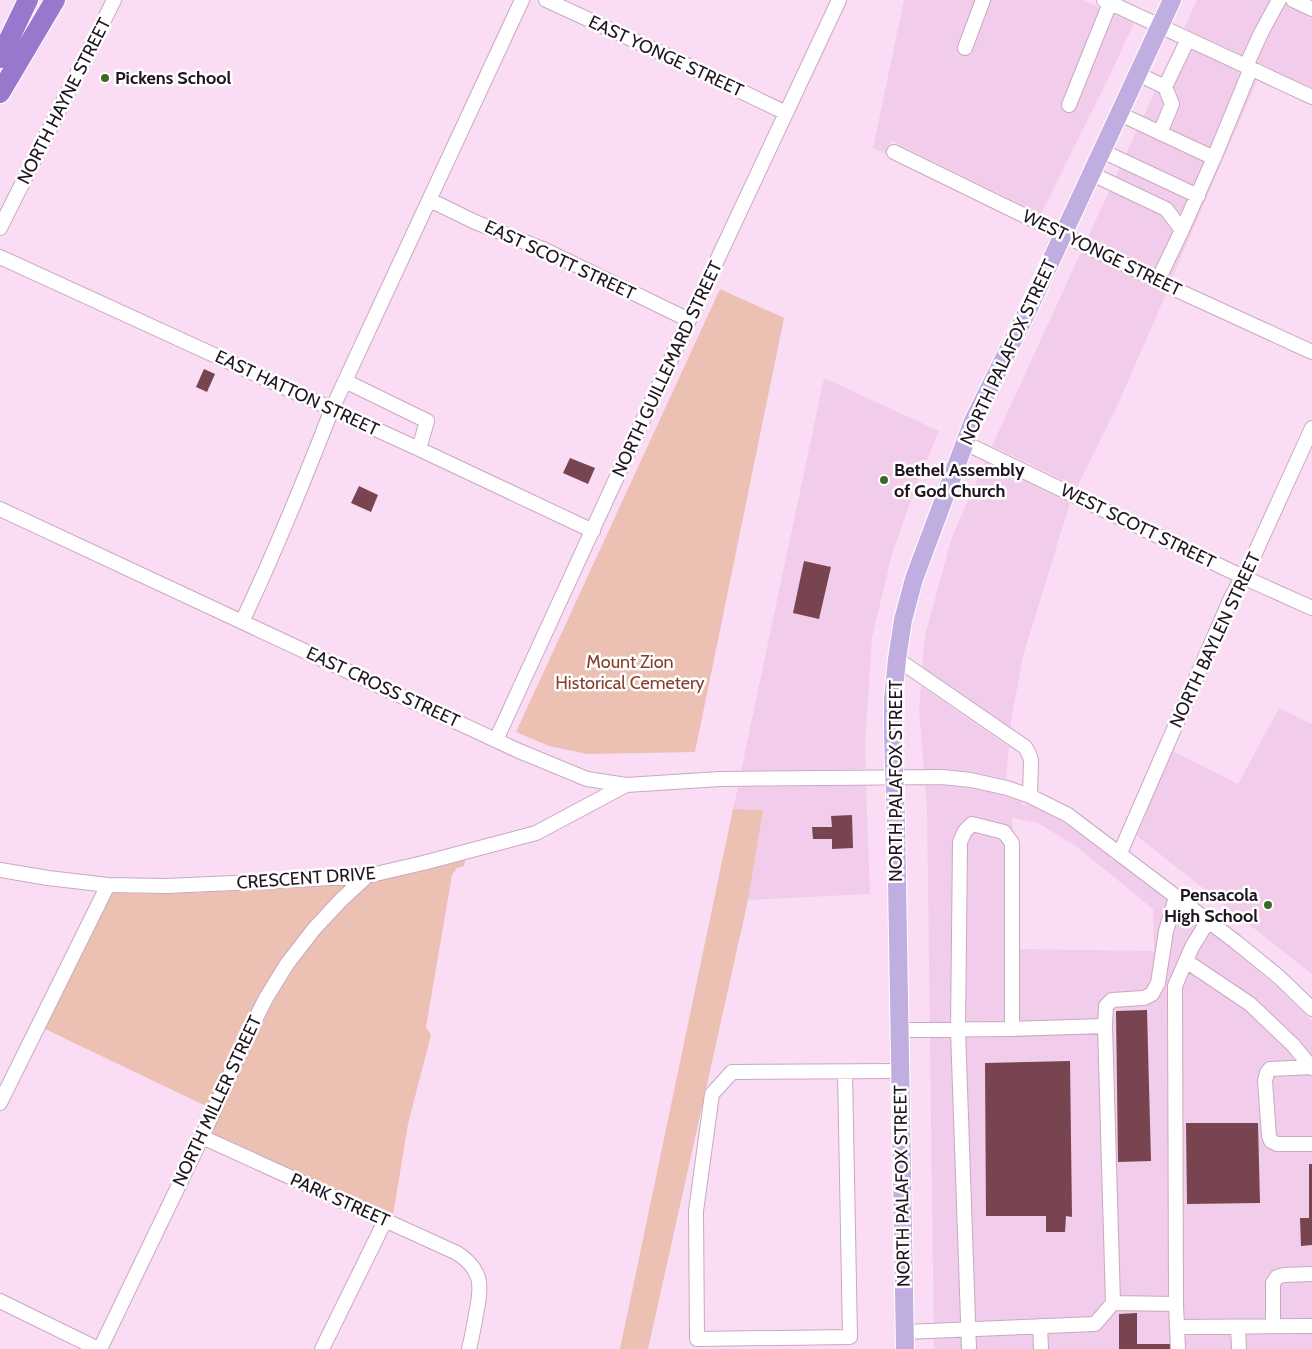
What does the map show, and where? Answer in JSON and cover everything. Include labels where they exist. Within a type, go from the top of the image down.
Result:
[{"type":"highway","points":[[0,58],[28,0]]},
{"type":"highway","points":[[0,93],[55,0]]},
{"type":"main road","name":"NORTH PALAFOX STREET","points":[[905,1340],[893,698],[903,620],[914,580],[973,421],[1064,235],[1172,0]]},
{"type":"street","name":"NORTH HAYNE STREET","points":[[0,228],[114,0]]},
{"type":"street","points":[[242,622],[281,536],[332,409],[522,0]]},
{"type":"street","name":"EAST YONGE STREET","points":[[546,0],[786,113]]},
{"type":"street","name":"NORTH GUILLEMARD STREET","points":[[496,740],[566,585],[593,531],[689,320],[839,0]]},
{"type":"street","points":[[965,48],[983,0]]},
{"type":"street","points":[[1158,280],[1214,158],[1261,33],[1279,0]]},
{"type":"street","points":[[1293,0],[1312,9]]},
{"type":"street","points":[[1069,105],[1107,2],[1312,97]]},
{"type":"street","points":[[1165,87],[1188,39]]},
{"type":"street","points":[[1138,74],[1165,87],[1172,104],[1160,133]]},
{"type":"street","points":[[1120,114],[1214,158]]},
{"type":"street","points":[[1102,151],[1198,196]]},
{"type":"street","name":"WEST YONGE STREET","points":[[894,152],[1158,280],[1312,352]]},
{"type":"street","points":[[1092,174],[1166,209],[1182,230]]},
{"type":"street","name":"EAST SCOTT STREET","points":[[430,200],[475,222],[546,250],[689,320]]},
{"type":"street","name":"EAST HATTON STREET","points":[[0,257],[593,531]]},
{"type":"street","points":[[345,381],[427,421],[419,449]]},
{"type":"street","name":"NORTH BAYLEN STREET","points":[[1120,854],[1231,598],[1251,562],[1312,428]]},
{"type":"street","name":"WEST SCOTT STREET","points":[[965,443],[1312,608]]},
{"type":"street","name":"EAST CROSS STREET","points":[[0,509],[519,751],[587,779],[626,785],[711,779],[942,777],[972,780],[1008,788],[1030,796],[1068,815],[1208,920],[1279,977],[1312,1009]]},
{"type":"street","points":[[897,659],[1025,748],[1030,754],[1031,760],[1030,796]]},
{"type":"street","name":"CRESCENT DRIVE","points":[[0,870],[108,885],[166,886],[367,876],[423,864],[536,833],[626,785]]},
{"type":"street","points":[[969,1349],[958,1030],[960,842],[965,831],[972,824],[1004,832],[1012,843],[1012,1029]]},
{"type":"street","name":"NORTH MILLER STREET","points":[[99,1349],[202,1137],[266,998],[287,964],[314,929],[367,876]]},
{"type":"street","points":[[0,1103],[108,885]]},
{"type":"street","points":[[905,1340],[968,1329],[1095,1324],[1113,1302],[1106,1006],[1112,1000],[1144,998],[1152,994],[1158,983],[1166,931],[1176,897]]},
{"type":"street","points":[[1178,1349],[1176,1304],[1176,986],[1192,947],[1208,920]]},
{"type":"street","points":[[1186,962],[1250,1004],[1293,1045],[1312,1067]]},
{"type":"street","points":[[899,1030],[1105,1026]]},
{"type":"street","points":[[1312,1067],[1270,1069],[1267,1073],[1266,1081],[1269,1136],[1271,1141],[1277,1144],[1312,1144]]},
{"type":"street","points":[[845,1072],[850,1337],[697,1339],[696,1211],[712,1094],[732,1072],[900,1071]]},
{"type":"street","name":"PARK STREET","points":[[202,1137],[466,1259],[474,1268],[480,1289],[469,1349]]},
{"type":"street","points":[[322,1349],[385,1221]]},
{"type":"street","points":[[1273,1326],[1273,1283],[1277,1277],[1312,1274]]},
{"type":"street","points":[[0,1301],[99,1349]]},
{"type":"street","points":[[1113,1302],[1176,1304]]},
{"type":"street","points":[[1040,1326],[1041,1349]]},
{"type":"street","points":[[1177,1327],[1312,1326]]},
{"type":"street","points":[[1238,1327],[1239,1349]]},
{"type":"shaded area","points":[[904,0],[1083,0],[1134,23],[1041,214],[892,141],[885,153],[873,148]]},
{"type":"shaded area","points":[[1197,0],[1312,0],[1312,88],[1184,28]]},
{"type":"shaded area","points":[[1177,43],[1257,81],[1172,278],[1088,237]]},
{"type":"shaded area","points":[[1081,252],[1166,294],[1119,402],[1077,487],[992,446]]},
{"type":"shaded area","points":[[824,378],[939,431],[918,481],[892,554],[872,638],[865,743],[866,769],[741,771]]},
{"type":"shaded area","points":[[985,462],[1070,503],[1023,656],[1010,727],[922,667],[925,635],[952,537]]},
{"type":"shaded area","points":[[921,686],[1009,747],[1006,779],[973,772],[924,769],[919,709]]},
{"type":"shaded area","name":"Pensacola High School","points":[[1279,708],[1312,724],[1312,974],[1137,836],[1171,750],[1238,784]]},
{"type":"shaded area","points":[[866,785],[870,894],[748,900],[763,810],[733,809],[738,787]]},
{"type":"shaded area","points":[[925,785],[941,785],[969,788],[1002,795],[1022,802],[1022,805],[1028,804],[1063,822],[1231,948],[1274,984],[1312,1021],[1312,1349],[934,1349],[927,811]],"holes":[[[1012,818],[1038,823],[1077,847],[1153,909],[1154,951],[1019,949]]]},
{"type":"green space","name":"Mount Zion Historical Cemetery","points":[[720,289],[784,318],[695,752],[587,754],[549,746],[516,732]]},
{"type":"green space","points":[[733,809],[763,810],[748,900],[648,1349],[620,1349]]},
{"type":"green space","points":[[465,860],[464,866],[457,868],[452,875],[426,1027],[431,1035],[408,1124],[393,1215],[212,1133],[254,1037],[272,1002],[293,968],[319,934],[370,883]]},
{"type":"green space","points":[[346,885],[310,923],[268,981],[238,1036],[208,1107],[45,1029],[112,893],[165,894]]},
{"type":"building","points":[[204,369],[215,374],[207,392],[196,387]]},
{"type":"building","points":[[570,458],[595,468],[588,484],[563,473]]},
{"type":"building","points":[[359,486],[378,495],[371,512],[351,503]]},
{"type":"building","points":[[804,561],[831,567],[819,619],[793,613]]},
{"type":"building","points":[[852,815],[853,848],[832,849],[832,839],[813,839],[812,827],[832,827],[831,816]]},
{"type":"building","points":[[1147,1010],[1151,1161],[1118,1162],[1116,1011]]},
{"type":"building","points":[[1070,1061],[1072,1217],[1066,1216],[1065,1232],[1046,1232],[1046,1216],[986,1216],[985,1063]]},
{"type":"building","points":[[1186,1123],[1258,1123],[1260,1203],[1187,1204]]},
{"type":"building","points":[[1309,1164],[1312,1164],[1312,1245],[1301,1246],[1300,1218],[1309,1218]]},
{"type":"building","points":[[1137,1313],[1137,1344],[1171,1344],[1171,1349],[1119,1349],[1119,1314]]},
{"type":"place","name":"Pickens School","points":[[105,78]]},
{"type":"place","name":"Bethel Assembly of God Church","points":[[884,480]]},
{"type":"place","name":"Pensacola High School","points":[[1268,905]]}]
